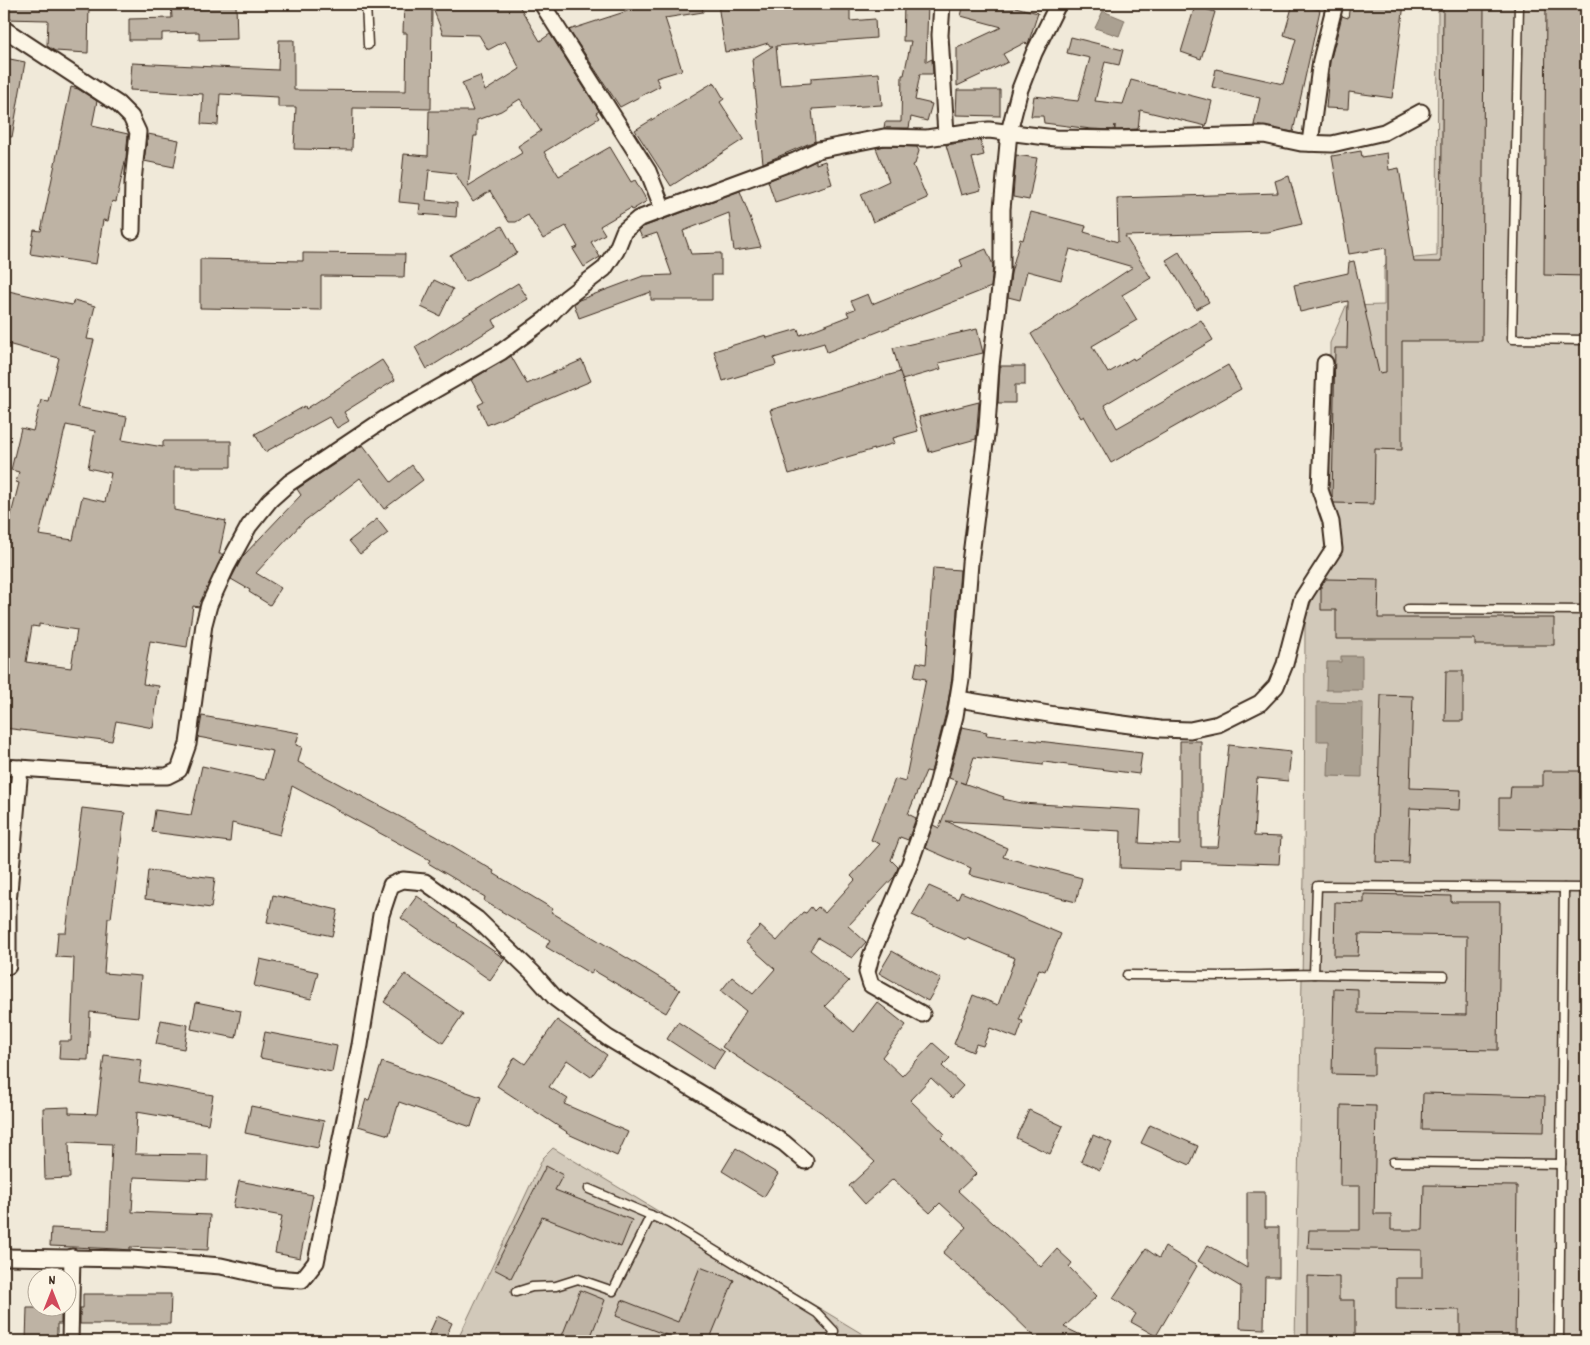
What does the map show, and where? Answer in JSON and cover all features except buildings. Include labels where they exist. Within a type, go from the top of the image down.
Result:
[{"type":"street","points":[[542,4],[648,171],[663,208]]},
{"type":"street","points":[[942,4],[940,35],[946,135]]},
{"type":"street","points":[[922,1014],[871,985],[867,972],[874,947],[910,863],[935,793],[955,716],[1002,270],[1002,209],[1009,132],[1020,90],[1034,53],[1058,4]]},
{"type":"street","points":[[1310,143],[1321,60],[1335,4]]},
{"type":"street","points":[[4,30],[118,104],[132,117],[138,132],[132,231]]},
{"type":"street","points":[[4,767],[140,776],[167,776],[179,770],[188,744],[204,624],[210,605],[226,568],[249,526],[270,500],[289,483],[386,418],[501,352],[546,319],[566,298],[604,269],[616,251],[624,231],[638,219],[663,208],[795,161],[818,150],[884,137],[927,138],[989,130],[1055,138],[1119,139],[1264,135],[1310,143],[1332,144],[1384,132],[1421,112]]},
{"type":"street","points":[[958,699],[1160,729],[1190,730],[1218,724],[1260,703],[1276,686],[1285,664],[1302,599],[1334,549],[1331,522],[1320,490],[1325,363]]},
{"type":"street","points":[[8,966],[8,903],[20,768]]},
{"type":"street","points":[[4,1256],[132,1259],[221,1266],[274,1278],[302,1280],[316,1262],[360,1045],[380,915],[391,885],[403,880],[425,882],[477,919],[533,973],[556,999],[608,1038],[784,1143],[805,1161]]},
{"type":"street","points":[[70,1341],[72,1257]]},
{"type":"lane","points":[[366,4],[368,45]]},
{"type":"lane","points":[[1519,4],[1512,339],[1586,340]]},
{"type":"lane","points":[[1408,609],[1586,610]]},
{"type":"lane","points":[[1314,974],[1317,886],[1586,888]]},
{"type":"lane","points":[[1559,1341],[1564,888]]},
{"type":"lane","points":[[1127,975],[1223,976],[1314,974],[1444,976]]},
{"type":"lane","points":[[1393,1162],[1561,1164]]},
{"type":"lane","points":[[589,1189],[669,1223],[817,1313],[834,1331],[832,1341]]},
{"type":"lane","points":[[516,1292],[532,1287],[556,1286],[578,1278],[613,1291],[651,1215]]},
{"type":"shaded area","points":[[1438,4],[1586,4],[1586,1341],[1295,1341],[1304,875],[1305,621],[1320,575],[1338,550],[1330,505],[1330,343],[1346,306],[1384,305],[1384,267],[1391,260],[1437,256]]},
{"type":"shaded area","points":[[1103,11],[1125,20],[1119,36],[1095,28]]},
{"type":"shaded area","points":[[1341,656],[1362,656],[1362,690],[1326,690],[1327,662],[1341,662]]},
{"type":"shaded area","points":[[1317,702],[1363,703],[1362,777],[1328,776],[1329,741],[1317,741]]},
{"type":"shaded area","points":[[553,1148],[874,1341],[457,1341],[543,1158]]}]
